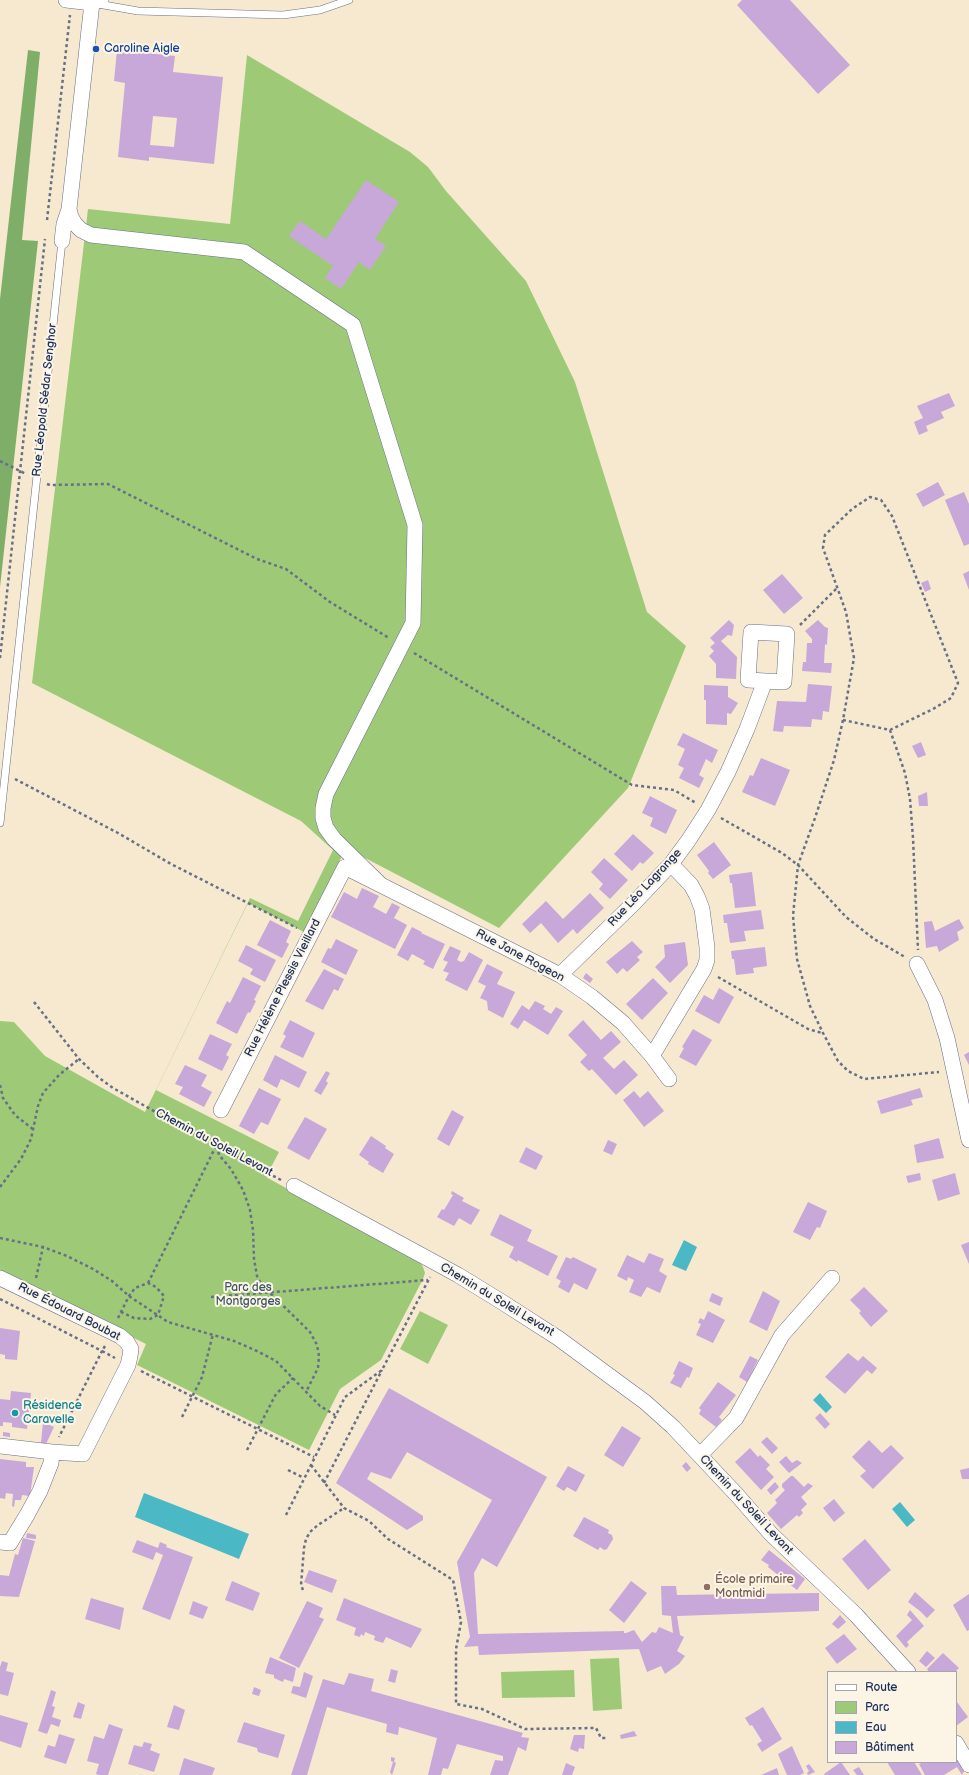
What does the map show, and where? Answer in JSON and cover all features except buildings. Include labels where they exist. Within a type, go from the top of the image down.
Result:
[{"type":"street","points":[[69,1],[96,2]]},
{"type":"street","name":"Rue Léopold Sédar Senghor","points":[[62,241],[64,224],[70,209],[96,2]]},
{"type":"street","points":[[70,209],[71,217],[75,224],[81,230],[91,235],[244,252],[353,325],[415,525],[413,623],[326,794],[322,808],[326,828],[334,839],[380,884]]},
{"type":"street","points":[[751,632],[787,634],[784,682],[765,681],[748,680],[751,632]]},
{"type":"street","name":"Rue Léo Lagrange","points":[[560,975],[634,903],[671,864],[708,810],[731,765],[747,729],[765,681]]},
{"type":"street","points":[[652,1056],[704,969],[707,960],[707,947],[702,909],[690,885],[671,864]]},
{"type":"street","name":"Rue Jane Rogeon","points":[[345,866],[560,975],[592,997],[618,1019],[652,1056],[669,1079]]},
{"type":"street","name":"Rue Hélène Plessis Vieillard","points":[[221,1110],[345,866]]},
{"type":"street","points":[[917,964],[934,1000],[947,1038],[969,1140]]},
{"type":"street","name":"Chemin du Soleil Levant","points":[[294,1186],[437,1264],[502,1302],[564,1342],[645,1402],[673,1427],[771,1534],[856,1615],[907,1671]]},
{"type":"street","name":"Rue Édouard Boubat","points":[[0,1278],[120,1336],[127,1342],[130,1349],[128,1364],[83,1454],[52,1452]]},
{"type":"street","points":[[700,1455],[736,1418],[782,1335],[832,1278]]},
{"type":"street","points":[[0,1446],[52,1452],[51,1463],[40,1491],[27,1515],[10,1543],[0,1542]]},
{"type":"street","points":[[957,1745],[969,1765]]},
{"type":"lane","points":[[96,2],[138,11],[283,15],[320,10],[350,0]]},
{"type":"lane","name":"Rue Léopold Sédar Senghor","points":[[0,823],[62,241]]},
{"type":"path","points":[[47,225],[69,1]]},
{"type":"path","points":[[0,658],[46,233]]},
{"type":"path","points":[[0,461],[20,472],[50,485],[108,484],[257,559],[286,569],[330,602],[632,785],[674,790],[782,853],[798,865],[846,917],[874,939],[917,964],[918,946],[910,799],[905,773],[890,730]]},
{"type":"path","points":[[843,720],[890,730],[933,709],[951,698],[958,683],[892,516],[881,500],[870,497],[852,509],[825,535],[823,548],[846,612],[854,658],[834,760],[798,865],[793,916],[797,959],[810,1006],[838,1061],[848,1071],[864,1079],[954,1070]]},
{"type":"path","points":[[787,634],[790,634],[838,588]]},
{"type":"path","points":[[5,774],[118,833],[171,864],[310,935]]},
{"type":"path","points":[[704,969],[808,1029],[823,1033]]},
{"type":"path","name":"Chemin du Soleil Levant","points":[[34,1002],[79,1059],[98,1077],[113,1088],[217,1146],[294,1186]]},
{"type":"path","points":[[0,1187],[21,1159],[31,1139],[38,1106],[43,1093],[59,1075],[79,1059]]},
{"type":"path","points":[[0,1085],[3,1098],[15,1115],[34,1130]]},
{"type":"path","points":[[129,1296],[135,1288],[148,1283],[217,1146]]},
{"type":"path","points":[[217,1146],[219,1154],[231,1169],[240,1185],[250,1210],[253,1230],[254,1259],[257,1276],[261,1284],[310,1332],[317,1345],[319,1356],[318,1368],[306,1392]]},
{"type":"path","points":[[0,1238],[43,1247],[67,1256],[93,1269],[112,1281],[129,1296],[168,1322],[213,1334],[257,1351],[276,1361],[320,1406],[335,1415]]},
{"type":"path","points":[[35,1282],[43,1247]]},
{"type":"path","points":[[324,1483],[437,1264]]},
{"type":"path","points":[[211,1297],[428,1280]]},
{"type":"path","points":[[121,1312],[134,1318],[150,1319],[158,1315],[164,1296],[156,1287],[148,1283]]},
{"type":"path","points":[[0,1299],[102,1351],[52,1452]]},
{"type":"path","points":[[182,1417],[207,1362],[213,1334]]},
{"type":"path","points":[[128,1364],[314,1457]]},
{"type":"path","points":[[286,1515],[345,1397],[382,1370]]},
{"type":"path","points":[[247,1450],[276,1394],[293,1378]]},
{"type":"path","points":[[311,1465],[344,1508],[369,1521],[388,1538],[453,1580],[461,1622],[456,1649],[456,1704],[482,1709],[525,1729],[596,1728],[601,1738],[608,1738]]},
{"type":"path","points":[[288,1470],[304,1478]]},
{"type":"path","points":[[303,1590],[301,1585],[306,1539],[310,1532],[318,1525],[344,1508]]},
{"type":"green space","points":[[28,50],[40,52],[22,240],[38,241],[0,587],[0,299]]},
{"type":"green space","name":"Parc des Montgorges","points":[[247,55],[410,152],[428,167],[446,191],[526,281],[575,382],[647,612],[686,646],[628,788],[499,928],[346,848],[304,932],[248,903],[156,1090],[279,1152],[266,1177],[420,1262],[423,1267],[425,1273],[423,1279],[381,1360],[340,1389],[309,1450],[137,1365],[146,1344],[0,1272],[0,1021],[14,1022],[45,1056],[145,1112],[250,898],[298,921],[333,850],[301,821],[32,683],[88,209],[230,224]]},
{"type":"green space","points":[[420,1311],[448,1325],[428,1364],[400,1349]]},
{"type":"green space","points":[[619,1658],[622,1709],[593,1711],[590,1659]]},
{"type":"green space","points":[[574,1670],[575,1697],[502,1698],[501,1672]]},
{"type":"water","points":[[684,1240],[697,1247],[686,1271],[672,1265]]},
{"type":"water","points":[[820,1393],[832,1407],[826,1413],[813,1400]]},
{"type":"water","points":[[144,1493],[249,1534],[239,1559],[135,1517]]},
{"type":"water","points":[[900,1502],[915,1520],[907,1527],[892,1509]]},
{"type":"place","name":"Caroline Aigle","points":[[96,49]]},
{"type":"place","name":"Résidence Caravelle","points":[[15,1413]]},
{"type":"place","name":"École primaire Montmidi","points":[[707,1587]]}]
